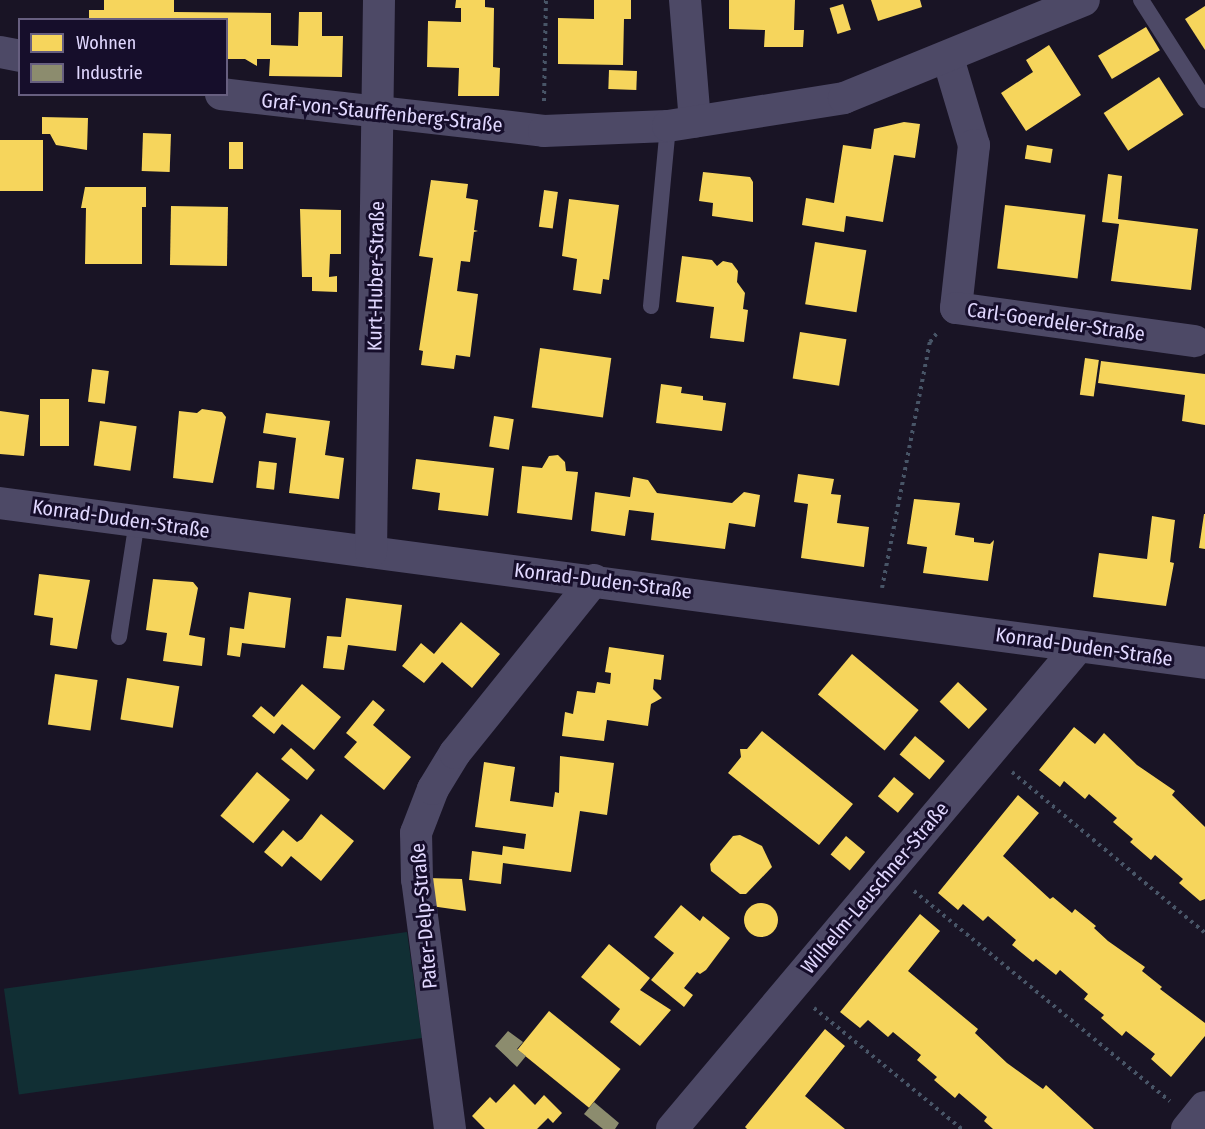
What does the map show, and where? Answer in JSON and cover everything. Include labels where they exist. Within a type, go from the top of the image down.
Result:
[{"type":"street","name":"Kurt-Huber-Straße","points":[[371,552],[379,0]]},
{"type":"street","points":[[681,124],[685,0]]},
{"type":"street","name":"Graf-von-Stauffenberg-Straße","points":[[228,95],[379,114],[544,131],[681,124],[844,98],[948,58],[1067,3]]},
{"type":"street","points":[[0,52],[18,56]]},
{"type":"street","name":"Carl-Goerdeler-Straße","points":[[948,58],[974,145],[956,309],[1195,341]]},
{"type":"street","name":"Konrad-Duden-Straße","points":[[0,503],[877,617],[1205,663]]},
{"type":"street","name":"Pater-Delp-Straße","points":[[450,1129],[417,880],[416,833],[433,789],[455,753],[594,580]]},
{"type":"street","name":"Wilhelm-Leuschner-Straße","points":[[672,1129],[1078,646]]},
{"type":"lane","points":[[1141,0],[1205,100]]},
{"type":"lane","points":[[651,306],[681,124]]},
{"type":"lane","points":[[119,637],[137,521]]},
{"type":"path","points":[[544,131],[546,0]]},
{"type":"path","points":[[877,617],[930,342],[956,309]]},
{"type":"path","points":[[989,753],[1205,933]]},
{"type":"path","points":[[889,871],[1195,1119]]},
{"type":"path","points":[[790,989],[962,1129]]},
{"type":"green space","points":[[407,932],[422,1038],[19,1095],[4,989]]},
{"type":"building: Wohnen","points":[[104,0],[174,0],[174,12],[271,13],[271,45],[298,46],[299,12],[322,12],[322,36],[343,36],[342,77],[269,76],[270,59],[257,59],[257,66],[245,59],[228,59],[228,18],[89,18],[89,10],[104,10]]},
{"type":"building: Wohnen","points":[[456,0],[485,0],[485,7],[494,8],[493,67],[500,68],[499,96],[458,96],[459,68],[427,67],[428,21],[461,22],[461,8],[455,8]]},
{"type":"building: Wohnen","points":[[594,0],[631,0],[631,19],[624,19],[623,65],[558,64],[558,18],[594,19]]},
{"type":"building: Wohnen","points":[[729,0],[795,0],[794,30],[804,30],[803,47],[764,47],[765,30],[729,29]]},
{"type":"building: Wohnen","points":[[871,0],[920,0],[922,7],[878,21]]},
{"type":"building: Wohnen","points":[[843,4],[851,30],[838,34],[830,8]]},
{"type":"building: Wohnen","points":[[1205,6],[1205,50],[1185,19]]},
{"type":"building: Wohnen","points":[[1146,27],[1160,50],[1112,79],[1098,56]]},
{"type":"building: Wohnen","points":[[1049,45],[1081,95],[1026,131],[1001,93],[1033,72],[1026,60]]},
{"type":"building: Wohnen","points":[[609,70],[637,71],[636,90],[608,89]]},
{"type":"building: Wohnen","points":[[1159,77],[1184,115],[1128,151],[1104,113]]},
{"type":"building: Wohnen","points":[[42,117],[88,118],[87,150],[56,145],[50,134],[42,134]]},
{"type":"building: Wohnen","points":[[904,122],[920,124],[915,158],[894,155],[883,222],[846,216],[844,232],[802,225],[806,198],[834,203],[843,145],[871,149],[874,129]]},
{"type":"building: Wohnen","points":[[143,133],[171,134],[170,172],[142,171]]},
{"type":"building: Wohnen","points":[[0,140],[43,140],[43,191],[0,191]]},
{"type":"building: Wohnen","points":[[229,142],[243,142],[243,169],[229,169]]},
{"type":"building: Wohnen","points":[[1027,145],[1053,149],[1050,163],[1025,159]]},
{"type":"building: Wohnen","points":[[703,172],[750,177],[753,182],[753,222],[712,216],[713,203],[699,201]]},
{"type":"building: Wohnen","points":[[1108,174],[1122,176],[1118,219],[1198,229],[1191,290],[1111,281],[1119,224],[1102,222]]},
{"type":"building: Wohnen","points":[[431,180],[468,184],[466,198],[478,200],[474,230],[478,231],[474,232],[470,262],[461,261],[457,291],[478,294],[470,357],[456,355],[454,369],[421,365],[423,351],[419,350],[433,258],[419,256]]},
{"type":"building: Wohnen","points":[[85,187],[146,187],[146,207],[142,207],[142,264],[85,264],[86,208],[81,208]]},
{"type":"building: Wohnen","points":[[544,190],[558,192],[553,229],[539,227]]},
{"type":"building: Wohnen","points":[[569,199],[619,205],[609,280],[603,279],[601,294],[573,290],[577,259],[562,256]]},
{"type":"building: Wohnen","points":[[1005,205],[1085,215],[1078,278],[997,269]]},
{"type":"building: Wohnen","points":[[171,206],[228,207],[227,266],[170,265]]},
{"type":"building: Wohnen","points":[[300,209],[341,210],[341,254],[330,254],[329,277],[337,276],[337,292],[312,291],[312,277],[302,277]]},
{"type":"building: Wohnen","points":[[815,242],[866,250],[857,312],[805,304]]},
{"type":"building: Wohnen","points":[[682,256],[712,260],[717,266],[723,261],[732,263],[738,271],[737,282],[745,293],[743,309],[748,310],[744,342],[710,338],[714,307],[676,302]]},
{"type":"building: Wohnen","points":[[800,332],[846,339],[839,386],[793,378]]},
{"type":"building: Wohnen","points":[[540,348],[611,358],[603,417],[532,407]]},
{"type":"building: Wohnen","points":[[1085,358],[1099,360],[1094,397],[1080,395]]},
{"type":"building: Wohnen","points":[[1101,361],[1205,374],[1205,425],[1182,421],[1185,395],[1098,383]]},
{"type":"building: Wohnen","points":[[92,369],[109,371],[105,404],[88,402]]},
{"type":"building: Wohnen","points":[[661,384],[682,387],[681,393],[703,396],[703,400],[726,403],[722,431],[656,423]]},
{"type":"building: Wohnen","points":[[40,399],[69,399],[69,446],[40,446]]},
{"type":"building: Wohnen","points":[[202,409],[222,412],[226,417],[213,483],[173,478],[179,411],[197,413]]},
{"type":"building: Wohnen","points":[[0,411],[29,415],[24,456],[0,454]]},
{"type":"building: Wohnen","points":[[266,413],[330,421],[325,455],[344,458],[339,499],[289,493],[296,438],[263,433]]},
{"type":"building: Wohnen","points":[[494,416],[514,419],[509,450],[489,447]]},
{"type":"building: Wohnen","points":[[100,421],[137,426],[130,471],[94,466]]},
{"type":"building: Wohnen","points":[[558,455],[565,462],[566,471],[578,472],[572,520],[517,513],[522,466],[542,468],[549,456]]},
{"type":"building: Wohnen","points":[[416,459],[494,468],[488,516],[438,510],[440,493],[412,489]]},
{"type":"building: Wohnen","points":[[259,461],[277,463],[274,490],[256,488]]},
{"type":"building: Wohnen","points":[[798,474],[834,479],[831,494],[841,495],[837,523],[869,527],[864,567],[801,558],[808,504],[794,502]]},
{"type":"building: Wohnen","points":[[633,477],[648,480],[657,493],[732,503],[744,492],[760,495],[755,527],[729,523],[725,549],[651,540],[654,513],[629,510],[625,536],[591,531],[595,492],[630,497]]},
{"type":"building: Wohnen","points":[[914,499],[960,503],[955,535],[974,538],[974,542],[990,544],[994,540],[988,581],[923,573],[927,547],[907,544]]},
{"type":"building: Wohnen","points":[[1205,514],[1205,549],[1199,548]]},
{"type":"building: Wohnen","points":[[1152,516],[1175,520],[1170,562],[1174,563],[1166,606],[1093,597],[1099,553],[1147,559]]},
{"type":"building: Wohnen","points":[[39,574],[90,580],[77,649],[50,645],[53,618],[34,615]]},
{"type":"building: Wohnen","points":[[153,579],[193,582],[198,588],[189,635],[205,638],[202,666],[163,661],[167,633],[146,630]]},
{"type":"building: Wohnen","points":[[249,592],[291,598],[285,648],[242,643],[240,657],[227,655],[230,627],[244,629]]},
{"type":"building: Wohnen","points":[[346,598],[402,605],[396,651],[348,645],[344,670],[323,668],[327,636],[341,637]]},
{"type":"building: Wohnen","points":[[461,622],[500,654],[472,688],[442,662],[424,683],[402,666],[421,643],[434,654]]},
{"type":"building: Wohnen","points":[[609,647],[664,655],[661,680],[654,679],[653,689],[662,698],[651,704],[648,726],[607,720],[604,741],[562,736],[565,712],[573,714],[577,691],[595,693],[597,682],[610,684],[611,673],[605,672]]},
{"type":"building: Wohnen","points":[[852,654],[919,710],[885,751],[818,695]]},
{"type":"building: Wohnen","points":[[55,674],[98,680],[90,730],[48,725]]},
{"type":"building: Wohnen","points":[[127,678],[179,686],[173,728],[120,719]]},
{"type":"building: Wohnen","points":[[958,682],[987,709],[969,729],[940,702]]},
{"type":"building: Wohnen","points":[[302,684],[341,717],[314,750],[282,724],[274,734],[252,716],[261,706],[274,717]]},
{"type":"building: Wohnen","points":[[373,700],[385,710],[373,725],[411,757],[384,790],[344,757],[357,742],[346,733]]},
{"type":"building: Wohnen","points":[[1074,727],[1095,744],[1104,733],[1137,765],[1175,791],[1172,795],[1205,827],[1205,899],[1200,901],[1179,883],[1183,879],[1155,855],[1151,860],[1130,842],[1133,839],[1113,822],[1117,818],[1089,794],[1085,799],[1064,781],[1060,787],[1039,770]]},
{"type":"building: Wohnen","points":[[762,731],[853,804],[819,845],[728,773],[741,757],[740,749],[747,749]]},
{"type":"building: Wohnen","points":[[915,736],[945,761],[929,779],[900,754]]},
{"type":"building: Wohnen","points":[[291,748],[315,770],[307,780],[281,759]]},
{"type":"building: Wohnen","points":[[560,756],[614,763],[607,815],[580,811],[571,872],[503,863],[501,884],[469,880],[472,851],[502,855],[503,846],[524,849],[526,834],[475,827],[484,762],[515,767],[510,801],[553,807],[555,792],[559,793]]},
{"type":"building: Wohnen","points":[[257,772],[290,800],[253,843],[220,816]]},
{"type":"building: Wohnen","points":[[894,777],[914,794],[898,813],[878,796]]},
{"type":"building: Wohnen","points":[[1018,795],[1039,813],[1003,856],[1050,899],[1053,897],[1072,913],[1075,909],[1096,926],[1094,928],[1108,941],[1145,967],[1142,971],[1162,987],[1160,989],[1205,1023],[1205,1036],[1171,1077],[1151,1059],[1155,1054],[1126,1031],[1122,1036],[1101,1018],[1104,1015],[1084,999],[1088,994],[1060,970],[1056,975],[1036,959],[1033,962],[1012,945],[1016,940],[988,916],[983,921],[963,904],[958,910],[938,893]]},
{"type":"building: Wohnen","points":[[321,814],[354,841],[321,881],[291,856],[282,867],[264,852],[283,830],[297,842],[302,839]]},
{"type":"building: Wohnen","points":[[740,835],[762,846],[772,867],[746,894],[740,894],[711,871],[710,864],[733,836]]},
{"type":"building: Wohnen","points":[[846,836],[865,852],[850,870],[831,854]]},
{"type":"building: Wohnen","points":[[428,878],[462,879],[466,911],[431,906]]},
{"type":"building: Wohnen","points":[[761,903],[773,908],[778,920],[773,932],[761,937],[749,932],[744,920],[749,908]]},
{"type":"building: Wohnen","points":[[681,905],[700,921],[703,916],[730,938],[706,970],[700,974],[697,972],[684,988],[693,995],[684,1007],[651,980],[674,953],[654,937]]},
{"type":"building: Wohnen","points":[[920,914],[940,931],[908,971],[978,1029],[975,1033],[1007,1063],[1043,1089],[1046,1085],[1094,1129],[993,1129],[984,1121],[987,1117],[959,1093],[955,1098],[934,1080],[937,1077],[917,1060],[921,1055],[893,1032],[888,1037],[868,1020],[860,1028],[840,1012]]},
{"type":"building: Wohnen","points":[[609,944],[650,978],[640,990],[671,1010],[640,1046],[610,1022],[620,1009],[581,977]]},
{"type":"building: Wohnen","points":[[549,1011],[620,1069],[589,1108],[518,1050]]},
{"type":"building: Wohnen","points":[[825,1029],[845,1046],[805,1096],[845,1129],[747,1129],[745,1127]]},
{"type":"building: Wohnen","points":[[514,1084],[535,1105],[544,1095],[562,1113],[553,1123],[548,1118],[537,1129],[485,1129],[472,1116],[490,1097],[496,1103]]},
{"type":"building: Industrie","points":[[508,1031],[523,1042],[517,1049],[526,1056],[517,1067],[495,1046]]},
{"type":"building: Industrie","points":[[594,1102],[619,1123],[615,1129],[603,1129],[584,1114]]}]
